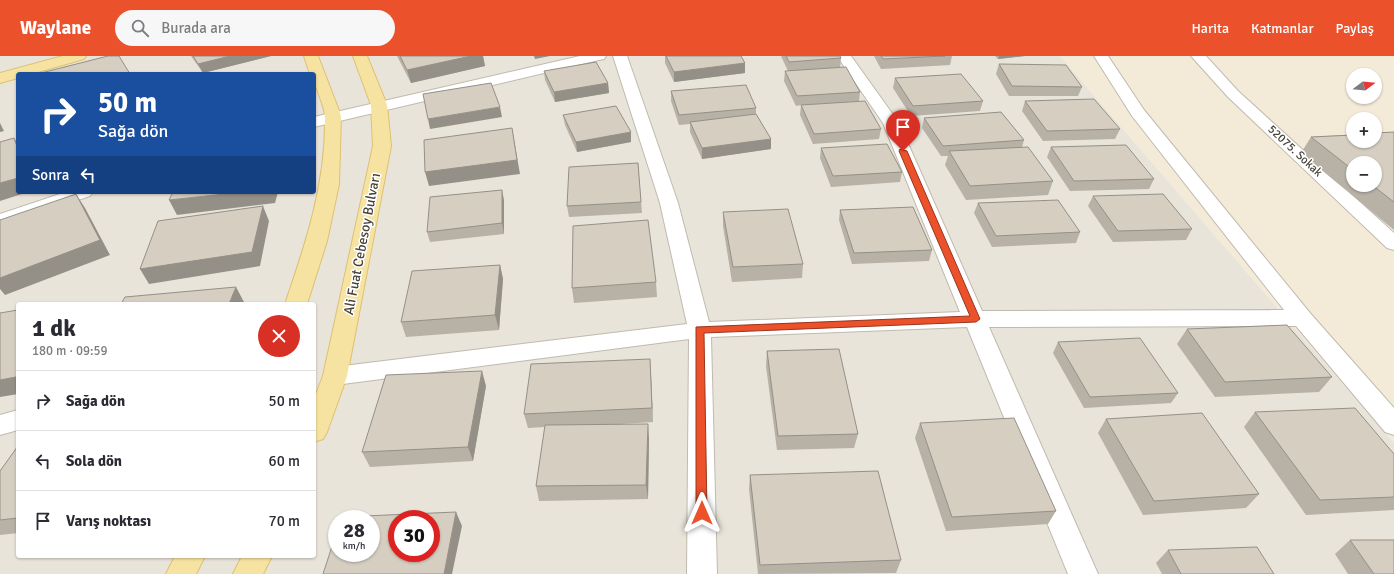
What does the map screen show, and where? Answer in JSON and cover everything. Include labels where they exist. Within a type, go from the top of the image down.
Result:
[{"type":"main road","points":[[0,64],[30,56]]},
{"type":"main road","points":[[22,72],[79,56]]},
{"type":"main road","points":[[297,302],[317,241],[330,184],[333,116],[311,56]]},
{"type":"main road","name":"Ali Fuat Cebesoy Bulvarı","points":[[316,427],[335,376],[382,146],[380,105],[360,56]]},
{"type":"main road","points":[[0,78],[16,74]]},
{"type":"main road","points":[[181,574],[189,558]]},
{"type":"main road","points":[[248,574],[256,558]]},
{"type":"street","points":[[316,121],[380,105],[599,56]]},
{"type":"street","points":[[620,56],[669,203],[700,330],[702,574]]},
{"type":"street","points":[[844,56],[891,123],[976,319],[1083,574]]},
{"type":"street","points":[[1101,56],[1138,113],[1302,318],[1394,425]]},
{"type":"street","name":"52075. Sokak","points":[[1198,56],[1233,94],[1394,244]]},
{"type":"street","points":[[0,220],[78,194]]},
{"type":"street","points":[[335,376],[700,330],[976,319],[1302,318]]},
{"type":"street","points":[[0,425],[16,421]]},
{"type":"shaded area","points":[[0,56],[1060,56],[1394,443],[1394,574],[0,574]]},
{"type":"shaded area","points":[[1060,56],[1394,56],[1394,443]]},
{"type":"building","points":[[108,56],[119,56],[129,72],[45,72]]},
{"type":"building","points":[[193,56],[230,56],[198,64]]},
{"type":"building","points":[[400,56],[471,56],[407,70]]},
{"type":"building","points":[[666,56],[741,56],[745,63],[674,72]]},
{"type":"building","points":[[786,56],[840,56],[841,58],[789,62]]},
{"type":"building","points":[[881,56],[945,56],[883,59]]},
{"type":"building","points":[[596,62],[608,83],[554,92],[544,71]]},
{"type":"building","points":[[999,64],[1066,65],[1082,87],[1012,86]]},
{"type":"building","points":[[846,67],[860,92],[797,96],[785,71]]},
{"type":"building","points":[[961,74],[983,101],[913,106],[895,78]]},
{"type":"building","points":[[491,83],[500,107],[428,119],[423,94]]},
{"type":"building","points":[[746,85],[756,108],[679,115],[671,91]]},
{"type":"building","points":[[1094,99],[1120,129],[1047,131],[1025,101]]},
{"type":"building","points":[[865,101],[881,129],[814,134],[801,105]]},
{"type":"building","points":[[616,106],[631,132],[576,142],[563,115]]},
{"type":"building","points":[[1001,112],[1024,140],[943,146],[924,118]]},
{"type":"building","points":[[756,114],[771,139],[702,148],[690,122]]},
{"type":"building","points":[[512,128],[517,160],[425,172],[424,140]]},
{"type":"building","points":[[1394,132],[1394,202],[1381,192],[1382,156],[1346,156],[1346,164],[1311,137],[1346,135],[1346,148],[1382,148],[1382,133]]},
{"type":"building","points":[[14,138],[16,144],[16,179],[0,183],[0,142]]},
{"type":"building","points":[[887,144],[902,172],[833,176],[821,148]]},
{"type":"building","points":[[1126,145],[1154,179],[1074,181],[1051,147]]},
{"type":"building","points":[[1028,147],[1053,181],[970,186],[949,151]]},
{"type":"building","points":[[638,163],[641,202],[567,206],[569,167]]},
{"type":"building","points":[[502,190],[502,223],[427,232],[430,197]]},
{"type":"building","points":[[76,194],[100,240],[0,278],[0,220]]},
{"type":"building","points":[[172,194],[224,194],[169,200]]},
{"type":"building","points":[[1163,194],[1192,229],[1118,231],[1093,196]]},
{"type":"building","points":[[1058,200],[1080,232],[996,236],[978,203]]},
{"type":"building","points":[[263,206],[252,252],[140,269],[158,221]]},
{"type":"building","points":[[913,207],[932,250],[854,253],[840,210]]},
{"type":"building","points":[[788,209],[803,264],[733,267],[723,212]]},
{"type":"building","points":[[648,220],[656,282],[572,288],[573,226]]},
{"type":"building","points":[[500,265],[495,315],[401,322],[412,271]]},
{"type":"building","points":[[236,287],[230,302],[122,302],[125,297]]},
{"type":"building","points":[[16,310],[16,377],[0,380],[0,313]]},
{"type":"building","points":[[1287,325],[1332,377],[1225,382],[1187,329]]},
{"type":"building","points":[[1140,338],[1178,393],[1090,397],[1058,342]]},
{"type":"building","points":[[839,349],[858,434],[778,436],[767,351]]},
{"type":"building","points":[[650,359],[652,408],[524,414],[531,364]]},
{"type":"building","points":[[482,371],[468,447],[362,452],[386,375]]},
{"type":"building","points":[[1355,408],[1394,454],[1394,497],[1320,500],[1255,412]]},
{"type":"building","points":[[1202,413],[1259,494],[1154,501],[1106,419]]},
{"type":"building","points":[[1014,418],[1056,511],[952,517],[920,423]]},
{"type":"building","points":[[648,424],[646,485],[536,486],[545,425]]},
{"type":"building","points":[[16,449],[16,518],[0,520],[0,471]]},
{"type":"building","points":[[878,471],[901,560],[760,565],[750,475]]},
{"type":"building","points":[[456,512],[444,574],[323,574],[328,559],[328,562],[380,562],[380,515],[388,515],[388,562],[440,562],[440,513]]},
{"type":"building","points":[[1350,540],[1394,540],[1394,574],[1374,574]]},
{"type":"building","points":[[1257,547],[1274,574],[1181,574],[1168,550]]},
{"type":"route","points":[[702,513],[700,330],[976,319],[903,151]]}]
